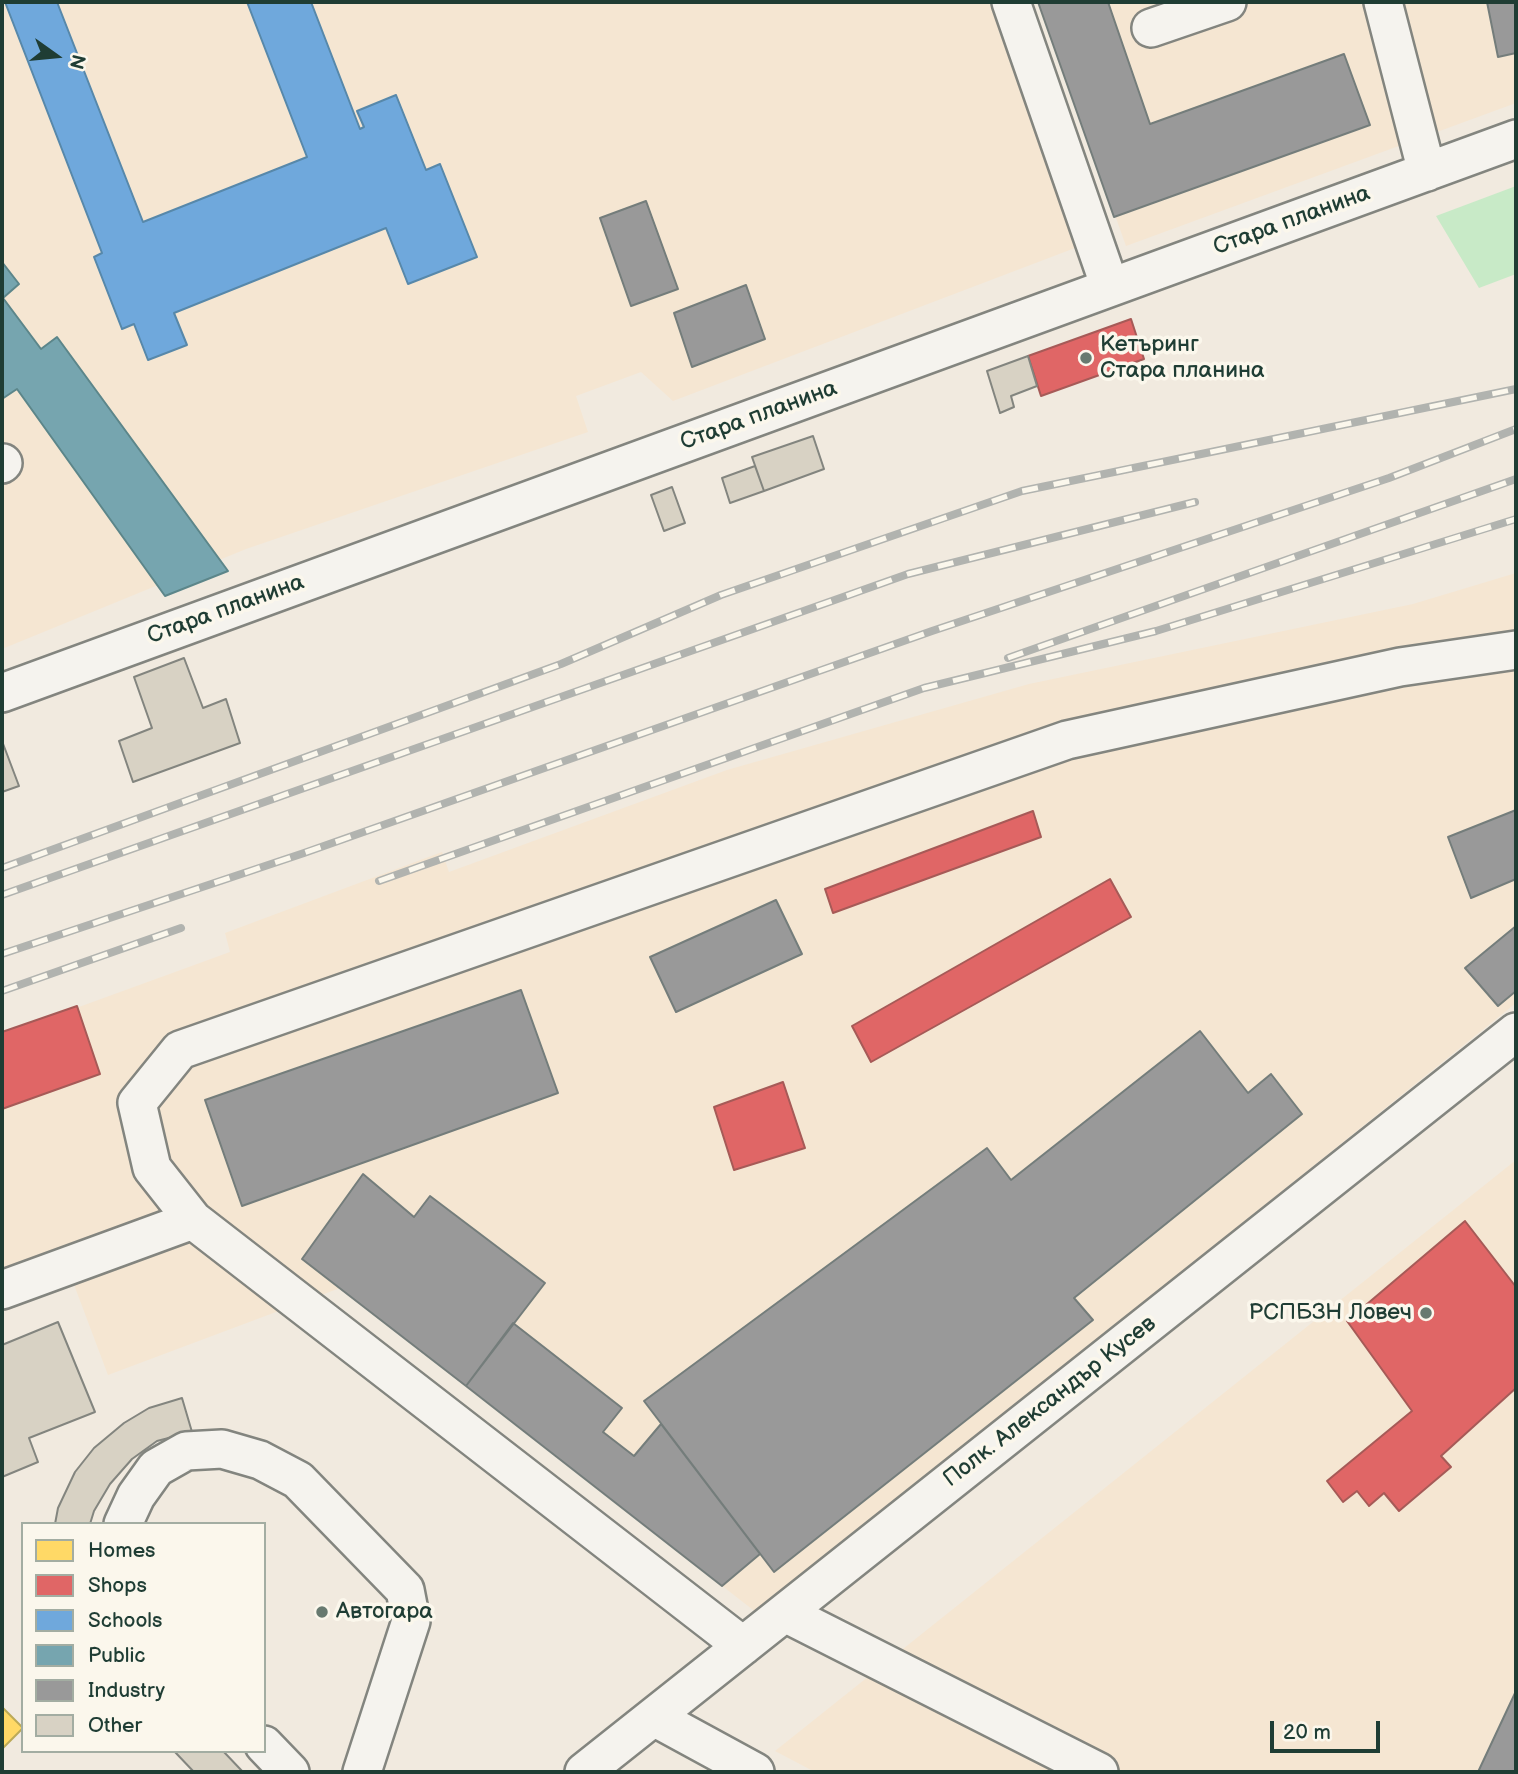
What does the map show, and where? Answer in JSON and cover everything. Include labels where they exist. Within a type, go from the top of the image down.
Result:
[{"type":"street","points":[[1011,2],[1110,287]]},
{"type":"street","points":[[1151,28],[1227,2]]},
{"type":"street","points":[[1383,2],[1427,172]]},
{"type":"street","name":"Стара планина","points":[[2,692],[1516,139]]},
{"type":"street","points":[[743,1646],[193,1220],[152,1168],[137,1103],[180,1050],[1068,740],[1400,667],[1516,650]]},
{"type":"street","name":"Полк. Александър Кусев","points":[[584,1772],[1516,1031]]},
{"type":"street","points":[[2,1290],[193,1220]]},
{"type":"street","points":[[124,1522],[136,1496],[156,1468],[186,1451],[222,1449],[260,1460],[298,1480],[405,1590],[411,1621],[362,1772]]},
{"type":"street","points":[[785,1613],[1099,1772]]},
{"type":"street","points":[[654,1717],[755,1772]]},
{"type":"street","points":[[266,1747],[290,1772]]},
{"type":"shaded area","points":[[2,2],[989,2],[1075,248],[673,401],[641,372],[576,396],[588,432],[246,549],[2,649]]},
{"type":"shaded area","points":[[1039,2],[1516,2],[1516,103],[1126,246]]},
{"type":"shaded area","points":[[1516,573],[1516,1003],[757,1613],[340,1288],[108,1375],[73,1282],[2,1310],[2,1035],[230,952],[225,933],[442,852],[449,872],[727,770],[1029,684],[1413,604]]},
{"type":"shaded area","points":[[1516,1160],[1516,1772],[815,1772],[775,1751]]},
{"type":"green space","points":[[1516,186],[1516,274],[1479,288],[1436,216]]},
{"type":"building: Homes","points":[[2,1707],[21,1726],[21,1730],[2,1749]]},
{"type":"building: Shops","name":"Кетъринг Стара планина","points":[[1131,319],[1144,359],[1041,396],[1028,356]]},
{"type":"building: Shops","points":[[1033,811],[1041,837],[833,913],[825,889]]},
{"type":"building: Shops","points":[[1110,879],[1131,917],[871,1062],[852,1026]]},
{"type":"building: Shops","points":[[77,1006],[100,1074],[2,1109],[2,1032]]},
{"type":"building: Shops","points":[[783,1082],[805,1148],[734,1170],[714,1107]]},
{"type":"building: Shops","points":[[1465,1221],[1516,1287],[1516,1388],[1441,1456],[1451,1467],[1399,1511],[1384,1493],[1369,1506],[1357,1491],[1343,1502],[1327,1481],[1412,1411],[1347,1321]]},
{"type":"building: Schools","points":[[5,2],[57,2],[143,222],[307,157],[247,2],[311,2],[360,129],[364,127],[357,111],[396,95],[426,170],[440,164],[477,257],[408,284],[386,228],[174,313],[187,345],[148,360],[134,324],[122,329],[94,257],[102,253]]},
{"type":"building: Public","points":[[2,262],[19,284],[3,298],[41,349],[57,337],[228,571],[165,596],[17,389],[2,399]]},
{"type":"building: Industry","points":[[1038,2],[1108,2],[1150,124],[1344,54],[1370,125],[1114,217]]},
{"type":"building: Industry","points":[[1487,2],[1516,2],[1516,53],[1498,57]]},
{"type":"building: Industry","points":[[646,201],[678,289],[631,306],[600,218]]},
{"type":"building: Industry","points":[[746,285],[765,339],[692,367],[674,313]]},
{"type":"building: Industry","points":[[1516,810],[1516,879],[1471,898],[1448,837]]},
{"type":"building: Industry","points":[[776,900],[802,954],[676,1012],[650,957]]},
{"type":"building: Industry","points":[[1516,926],[1516,991],[1498,1006],[1465,968]]},
{"type":"building: Industry","points":[[521,990],[558,1093],[242,1206],[205,1100]]},
{"type":"building: Industry","points":[[1200,1031],[1248,1093],[1271,1074],[1302,1114],[1074,1298],[1093,1320],[774,1572],[644,1401],[987,1148],[1011,1180]]},
{"type":"building: Industry","points":[[363,1174],[414,1217],[430,1196],[545,1283],[466,1386],[302,1259]]},
{"type":"building: Industry","points":[[513,1323],[622,1408],[603,1432],[634,1456],[661,1424],[760,1554],[722,1586],[466,1386]]},
{"type":"building: Industry","points":[[1516,1691],[1516,1772],[1478,1772]]},
{"type":"building: Other","points":[[1028,356],[1037,386],[1011,396],[1014,407],[1000,413],[987,371]]},
{"type":"building: Other","points":[[813,436],[824,469],[764,491],[752,457]]},
{"type":"building: Other","points":[[755,466],[764,491],[730,503],[722,478]]},
{"type":"building: Other","points":[[672,487],[685,523],[664,531],[651,495]]},
{"type":"building: Other","points":[[184,658],[203,708],[226,699],[240,743],[133,782],[119,741],[152,728],[134,677]]},
{"type":"building: Other","points":[[2,741],[19,786],[2,792]]},
{"type":"building: Other","points":[[58,1322],[95,1412],[29,1438],[38,1462],[2,1477],[2,1345]]},
{"type":"building: Other","points":[[182,1398],[192,1432],[157,1441],[132,1459],[110,1484],[91,1522],[55,1522],[58,1508],[75,1472],[94,1448],[124,1423],[149,1408]]},
{"type":"building: Other","points":[[176,1753],[225,1753],[243,1772],[194,1772]]},
{"type":"railway","points":[[2,868],[561,664],[721,595],[1022,491],[1516,389]]},
{"type":"railway","points":[[2,954],[304,853],[932,631],[1389,478],[1516,429]]},
{"type":"railway","points":[[1008,658],[1516,479]]},
{"type":"railway","points":[[2,895],[908,574],[1195,502]]},
{"type":"railway","points":[[379,881],[924,688],[1156,631],[1516,519]]},
{"type":"railway","points":[[2,991],[181,928]]},
{"type":"place","name":"Кетъринг Стара планина","points":[[1086,358]]},
{"type":"place","name":"РСПБЗН Ловеч","points":[[1426,1313]]},
{"type":"place","name":"Автогара","points":[[322,1612]]}]
